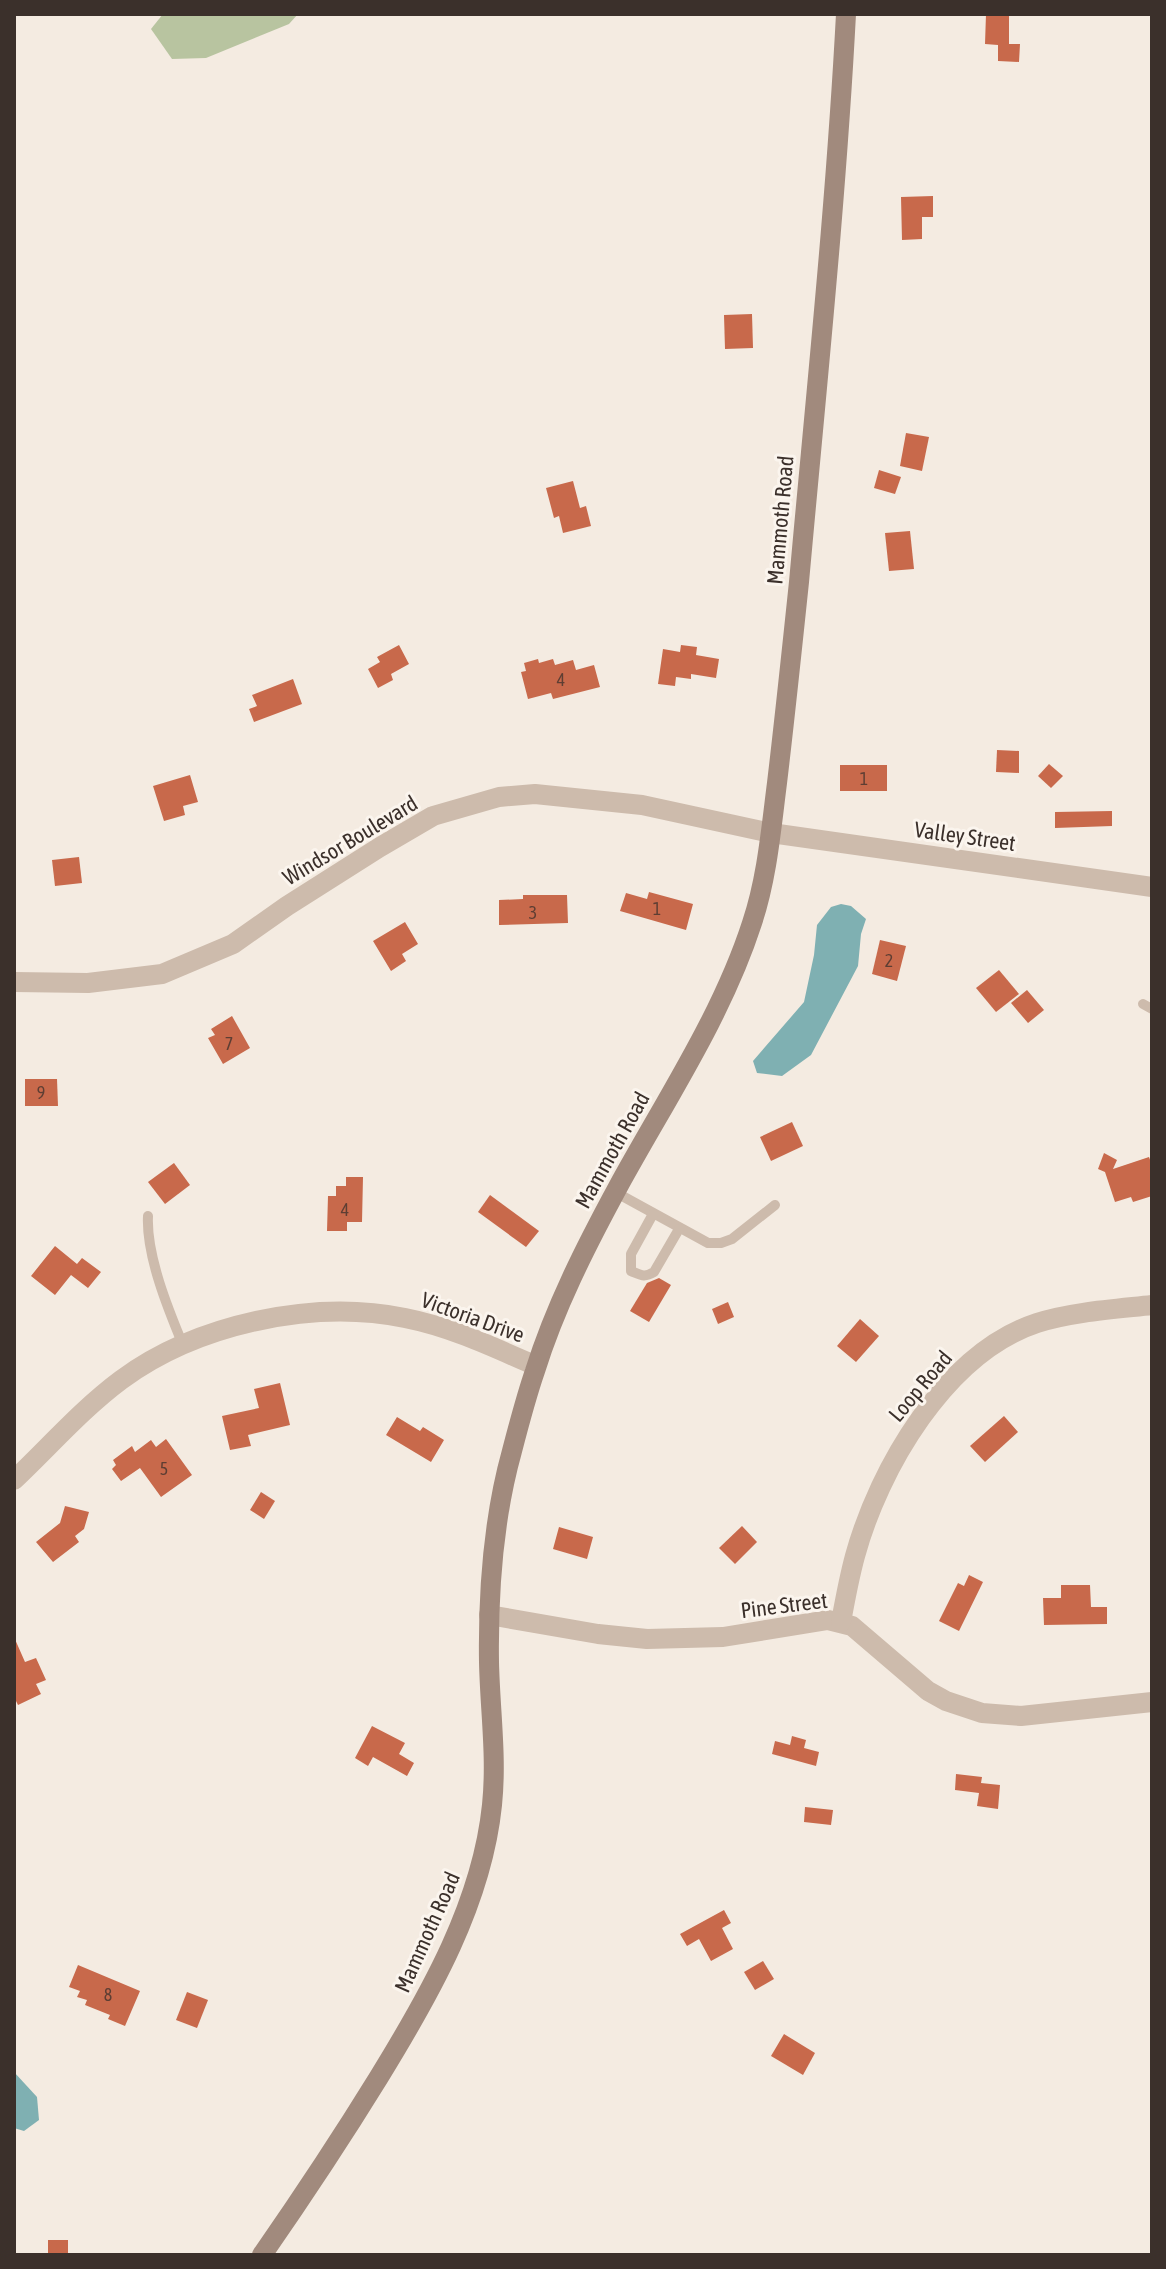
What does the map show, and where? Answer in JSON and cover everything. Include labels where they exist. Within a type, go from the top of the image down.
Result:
[{"type":"main road","name":"Mammoth Road","points":[[262,2255],[325,2166],[392,2056],[428,1995],[462,1922],[483,1860],[492,1804],[494,1742],[489,1615],[495,1531],[536,1366],[585,1250],[709,1022],[738,962],[761,891],[789,690],[839,131],[846,14]]},
{"type":"street","name":"Windsor Boulevard","points":[[14,982],[109,982],[162,974],[233,944],[287,906],[433,816],[499,797],[535,794],[614,801],[771,833]]},
{"type":"street","name":"Valley Street","points":[[771,833],[1152,887]]},
{"type":"street","name":"Loop Road","points":[[841,1622],[855,1553],[895,1456],[925,1411],[967,1365],[994,1344],[1038,1322],[1152,1305]]},
{"type":"street","name":"Victoria Drive","points":[[14,1480],[122,1379],[183,1345],[234,1326],[266,1319],[300,1314],[368,1313],[403,1317],[468,1336],[536,1366]]},
{"type":"street","name":"Pine Street","points":[[489,1615],[598,1634],[647,1639],[723,1637],[828,1620],[852,1626],[928,1691],[946,1701],[982,1713],[1021,1716],[1152,1702]]},
{"type":"lane","points":[[615,1192],[708,1243],[732,1239],[775,1205]]},
{"type":"lane","points":[[653,1214],[631,1254],[631,1271],[642,1276],[654,1272],[679,1229]]},
{"type":"lane","points":[[148,1216],[148,1231],[166,1303],[183,1345]]},
{"type":"green space","points":[[163,14],[298,14],[289,24],[206,58],[172,59],[151,29]]},
{"type":"water","points":[[841,904],[851,906],[866,919],[861,934],[858,966],[811,1055],[782,1076],[757,1073],[753,1061],[804,1002],[817,925],[831,907]]},
{"type":"water","points":[[14,2072],[37,2097],[39,2120],[24,2131],[14,2128]]},
{"type":"building","points":[[986,14],[1009,14],[1009,44],[1020,44],[1019,62],[998,61],[998,45],[985,44]]},
{"type":"building","points":[[933,196],[933,217],[922,217],[922,239],[902,240],[901,197]]},
{"type":"building","points":[[752,314],[753,348],[725,349],[724,315]]},
{"type":"building","points":[[906,433],[929,437],[922,471],[900,466]]},
{"type":"building","points":[[879,470],[901,477],[895,494],[874,488]]},
{"type":"building","points":[[573,481],[580,508],[586,506],[591,526],[563,533],[559,516],[554,518],[546,488]]},
{"type":"building","points":[[910,531],[914,569],[889,571],[885,533]]},
{"type":"building","points":[[399,645],[409,664],[391,674],[393,680],[378,688],[368,669],[380,662],[377,657]]},
{"type":"building","points":[[681,645],[697,647],[696,655],[719,659],[716,678],[691,674],[691,679],[676,677],[675,686],[658,684],[663,649],[680,652]]},
{"type":"building","points":[[538,659],[539,663],[553,659],[555,665],[573,660],[576,670],[594,665],[600,687],[553,699],[551,693],[528,699],[521,672],[526,671],[524,663]]},
{"type":"building","points":[[293,679],[302,704],[254,722],[249,709],[257,706],[252,695]]},
{"type":"building","points":[[997,750],[1019,751],[1019,773],[996,772]]},
{"type":"building","points":[[1049,764],[1063,776],[1051,788],[1038,776]]},
{"type":"building","points":[[840,765],[887,765],[887,791],[840,791]]},
{"type":"building","points":[[190,775],[198,802],[183,806],[185,815],[164,821],[153,786]]},
{"type":"building","points":[[1112,811],[1112,826],[1055,828],[1055,812]]},
{"type":"building","points":[[79,857],[82,883],[55,886],[52,860]]},
{"type":"building","points":[[649,892],[693,904],[686,930],[620,911],[626,893],[647,899]]},
{"type":"building","points":[[523,895],[567,895],[568,923],[499,925],[499,900],[523,899]]},
{"type":"building","points":[[405,922],[418,944],[402,954],[406,961],[391,971],[373,941]]},
{"type":"building","points":[[880,940],[906,946],[897,981],[872,974]]},
{"type":"building","points":[[999,970],[1019,994],[996,1012],[976,988]]},
{"type":"building","points":[[1027,990],[1044,1010],[1028,1023],[1011,1003]]},
{"type":"building","points":[[232,1016],[250,1048],[223,1064],[208,1038],[215,1035],[211,1029]]},
{"type":"building","points":[[25,1079],[57,1079],[58,1106],[25,1106]]},
{"type":"building","points":[[792,1122],[803,1146],[771,1161],[760,1137]]},
{"type":"building","points":[[1104,1153],[1117,1160],[1113,1169],[1149,1157],[1152,1196],[1133,1202],[1131,1197],[1115,1202],[1105,1172],[1098,1169]]},
{"type":"building","points":[[174,1163],[190,1185],[165,1204],[148,1182]]},
{"type":"building","points":[[346,1177],[363,1177],[362,1222],[347,1222],[347,1231],[327,1231],[328,1196],[336,1196],[336,1186],[346,1186]]},
{"type":"building","points":[[490,1195],[539,1231],[526,1247],[478,1212]]},
{"type":"building","points":[[55,1246],[77,1264],[82,1258],[101,1272],[88,1288],[71,1275],[55,1295],[31,1276]]},
{"type":"building","points":[[659,1278],[671,1285],[649,1322],[630,1311],[647,1283]]},
{"type":"building","points":[[728,1302],[734,1317],[718,1324],[712,1309]]},
{"type":"building","points":[[860,1319],[879,1336],[856,1362],[837,1346]]},
{"type":"building","points":[[280,1383],[290,1425],[248,1435],[251,1446],[230,1450],[222,1416],[259,1408],[254,1389]]},
{"type":"building","points":[[1004,1416],[1018,1432],[985,1462],[970,1446]]},
{"type":"building","points":[[397,1417],[420,1431],[423,1427],[444,1440],[431,1462],[386,1435]]},
{"type":"building","points":[[166,1439],[192,1475],[161,1497],[140,1468],[121,1481],[112,1469],[116,1465],[113,1460],[132,1446],[135,1452],[151,1440],[156,1447]]},
{"type":"building","points":[[261,1492],[275,1501],[264,1519],[250,1510]]},
{"type":"building","points":[[65,1506],[89,1512],[84,1529],[75,1536],[79,1542],[53,1562],[36,1542],[60,1523]]},
{"type":"building","points":[[742,1526],[757,1542],[735,1564],[719,1548]]},
{"type":"building","points":[[559,1527],[593,1537],[587,1559],[553,1549]]},
{"type":"building","points":[[969,1575],[983,1582],[959,1631],[939,1621],[958,1583],[964,1586]]},
{"type":"building","points":[[1061,1585],[1090,1585],[1091,1607],[1107,1607],[1107,1624],[1044,1625],[1043,1598],[1061,1598]]},
{"type":"building","points":[[14,1637],[25,1662],[36,1658],[46,1680],[36,1684],[41,1694],[18,1705],[14,1697]]},
{"type":"building","points":[[372,1726],[405,1743],[399,1754],[414,1763],[407,1776],[373,1757],[368,1766],[355,1758]]},
{"type":"building","points":[[792,1736],[806,1740],[804,1748],[819,1752],[816,1766],[772,1754],[775,1741],[790,1745]]},
{"type":"building","points":[[956,1774],[982,1777],[981,1783],[1000,1785],[998,1809],[977,1806],[979,1793],[955,1790]]},
{"type":"building","points":[[805,1807],[833,1810],[831,1825],[804,1822]]},
{"type":"building","points":[[724,1910],[731,1923],[722,1928],[733,1949],[711,1961],[699,1939],[687,1946],[680,1934]]},
{"type":"building","points":[[763,1961],[774,1979],[755,1990],[744,1972]]},
{"type":"building","points":[[78,1965],[140,1991],[125,2026],[108,2019],[110,2015],[85,2005],[87,2000],[77,1997],[80,1991],[69,1987]]},
{"type":"building","points":[[187,1992],[208,2000],[197,2028],[176,2020]]},
{"type":"building","points":[[784,2034],[815,2053],[803,2075],[771,2056]]},
{"type":"building","points":[[48,2240],[68,2240],[68,2255],[48,2255]]}]
